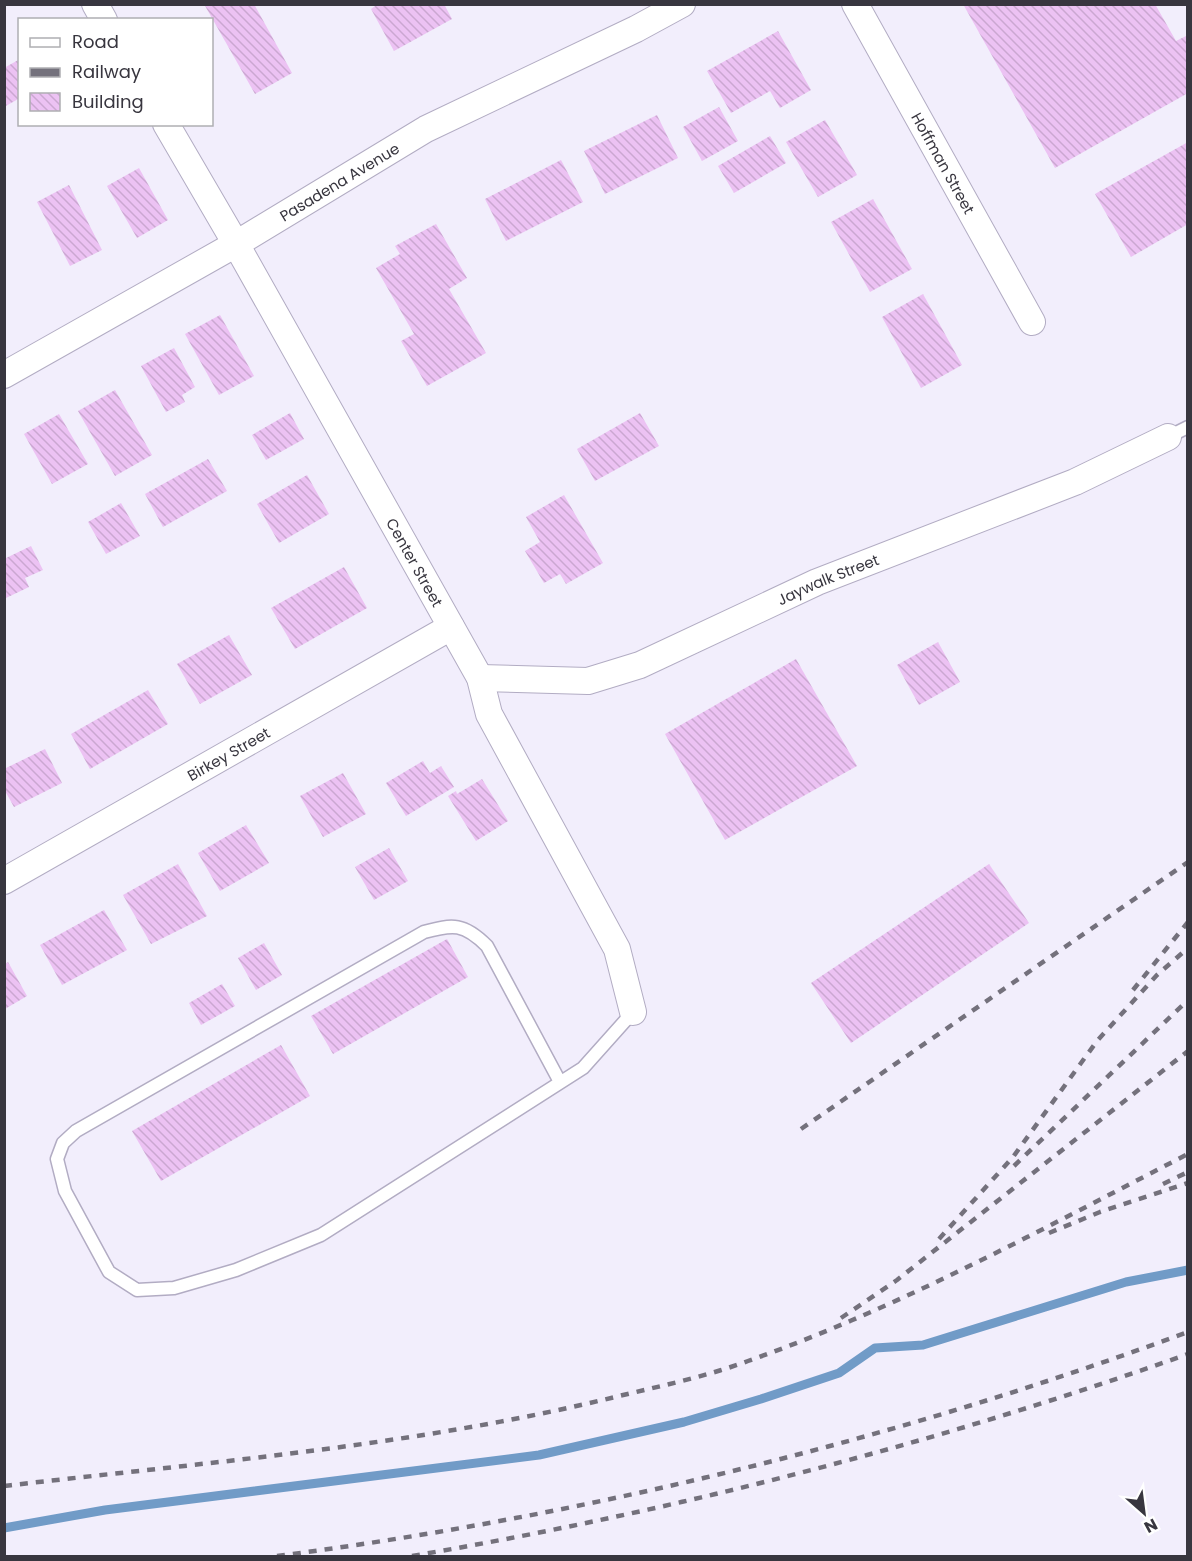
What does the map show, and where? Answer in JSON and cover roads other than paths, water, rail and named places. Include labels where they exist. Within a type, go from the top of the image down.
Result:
[{"type":"street","points":[[95,4],[103,18]]},
{"type":"street","name":"Pasadena Avenue","points":[[4,375],[236,244],[426,129],[682,4]]},
{"type":"street","name":"Hoffman Street","points":[[855,4],[1032,322]]},
{"type":"street","name":"Center Street","points":[[167,126],[480,678],[489,714],[617,949],[633,1012]]},
{"type":"street","name":"Jaywalk Street","points":[[480,678],[588,681],[640,665],[817,582],[1075,482],[1178,432]]},
{"type":"street","name":"Birkey Street","points":[[4,881],[451,627]]},
{"type":"lane","points":[[560,1082],[487,946],[473,932],[451,925],[424,932],[76,1131],[63,1143],[57,1159],[65,1191],[109,1272],[137,1290],[174,1288],[236,1270],[321,1235],[583,1068],[633,1012]]},
{"type":"waterway","points":[[4,1528],[105,1510],[539,1455],[684,1422],[761,1399],[839,1373],[875,1348],[923,1345],[1126,1282],[1188,1270]]},
{"type":"railway","points":[[801,1129],[1188,862]]},
{"type":"railway","points":[[1133,990],[1188,922]]},
{"type":"railway","points":[[939,1239],[1013,1157],[1097,1041],[1157,975],[1188,948]]},
{"type":"railway","points":[[1014,1166],[1188,1000]]},
{"type":"railway","points":[[841,1318],[897,1280],[1188,1051]]},
{"type":"railway","points":[[4,1486],[388,1440],[540,1414],[699,1377],[805,1340],[916,1291],[1026,1238],[1188,1154]]},
{"type":"railway","points":[[1163,1184],[1188,1172]]},
{"type":"railway","points":[[1049,1233],[1100,1212],[1188,1183]]},
{"type":"railway","points":[[277,1556],[509,1519],[739,1470],[966,1407],[1188,1332]]},
{"type":"railway","points":[[412,1556],[609,1518],[804,1472],[997,1417],[1188,1354]]}]
